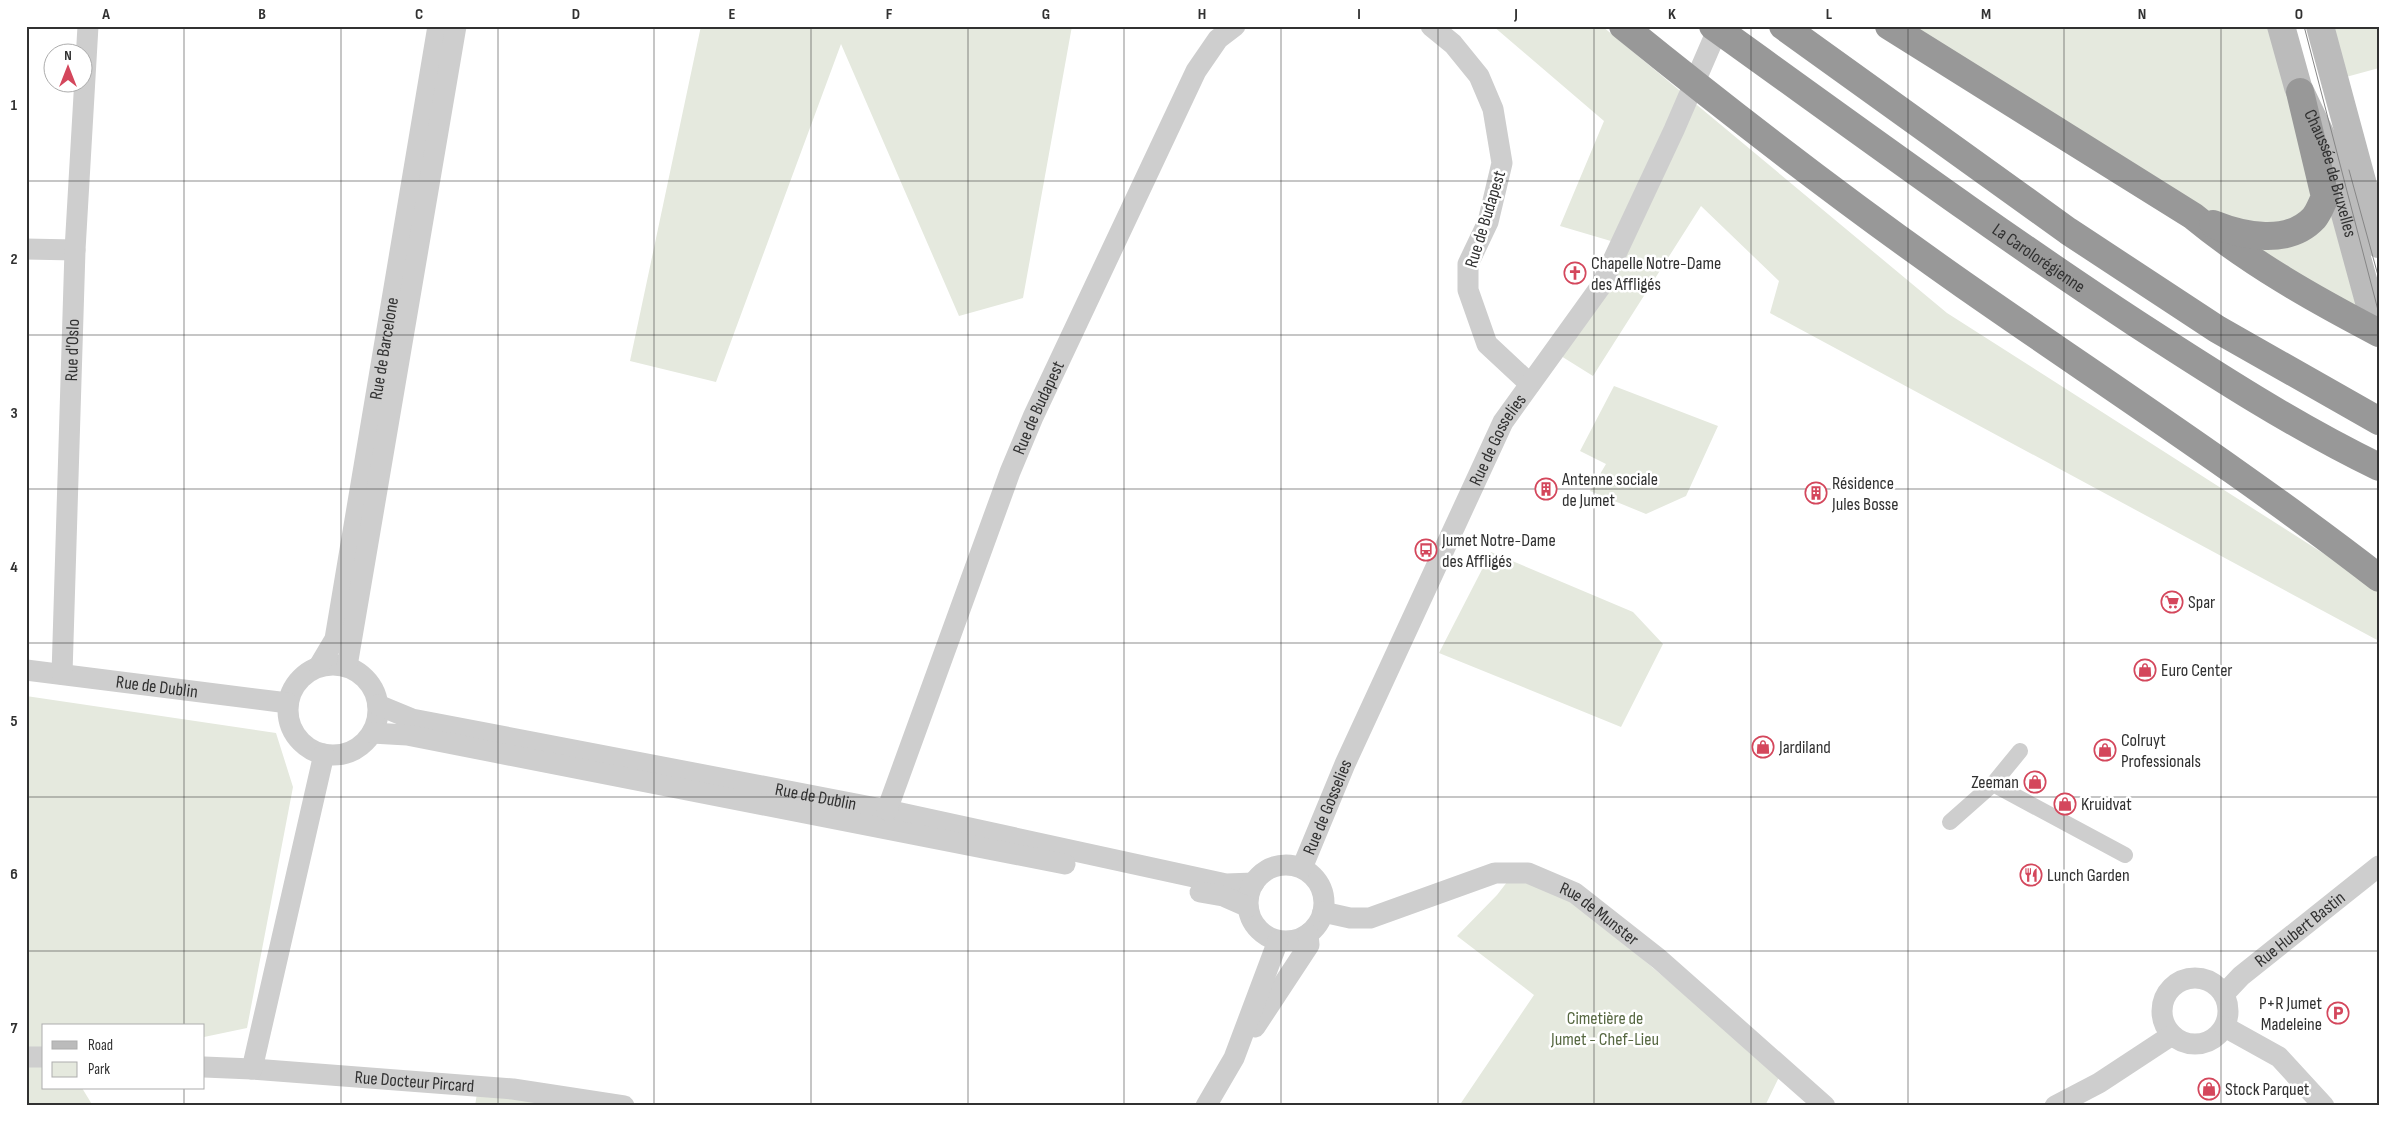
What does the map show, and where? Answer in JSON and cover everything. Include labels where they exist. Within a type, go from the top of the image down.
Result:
[{"type":"highway","points":[[1623,26],[1716,102],[1962,284],[2317,530],[2379,578]]},
{"type":"highway","name":"La Carolorégienne","points":[[1713,26],[1899,161],[2053,269],[2197,363],[2351,453],[2379,467]]},
{"type":"highway","points":[[1783,26],[2068,231],[2217,329],[2379,421]]},
{"type":"highway","points":[[1889,26],[2193,216],[2228,245],[2326,305],[2379,333]]},
{"type":"highway","points":[[2193,216],[2237,234],[2263,236],[2292,232],[2314,218],[2325,197],[2300,92]]},
{"type":"main road","name":"Chaussée de Bruxelles","points":[[2281,26],[2300,92],[2327,148],[2371,309],[2379,322]]},
{"type":"main road","name":"Chaussée de Bruxelles","points":[[2320,26],[2379,244]]},
{"type":"street","name":"Rue d'Oslo","points":[[62,674],[75,250],[88,26]]},
{"type":"street","name":"Rue de Barcelone","points":[[319,666],[334,639],[438,26]]},
{"type":"street","name":"Rue de Barcelone","points":[[347,666],[456,26]]},
{"type":"street","name":"Rue de Budapest","points":[[887,810],[1010,472],[1033,417],[1196,71],[1218,39],[1235,26]]},
{"type":"street","name":"Rue de Budapest","points":[[1431,26],[1453,44],[1479,76],[1493,109],[1502,163],[1488,222],[1468,264],[1468,290],[1487,344],[1530,384]]},
{"type":"street","name":"Rue de Gosselies","points":[[1302,868],[1344,764],[1503,422],[1602,286],[1674,130],[1719,26]]},
{"type":"street","points":[[26,249],[75,250]]},
{"type":"street","points":[[333,664],[347,666],[359,672],[375,692],[378,705],[376,724],[372,733],[363,744],[351,752],[338,755],[324,754],[305,746],[292,730],[288,716],[291,690],[298,680],[319,666],[333,664]]},
{"type":"street","name":"Rue de Dublin","points":[[26,670],[288,703]]},
{"type":"street","name":"Rue de Dublin","points":[[378,705],[412,719],[887,810],[1226,884],[1254,883]]},
{"type":"street","name":"Rue de Dublin","points":[[372,733],[407,735],[895,830],[1223,896],[1248,907]]},
{"type":"street","points":[[1950,822],[1993,784],[2020,751]]},
{"type":"street","points":[[252,1069],[324,754]]},
{"type":"street","points":[[1993,784],[2125,856]]},
{"type":"street","points":[[1283,864],[1302,868],[1317,880],[1323,892],[1323,912],[1315,929],[1291,941],[1278,940],[1267,936],[1256,927],[1250,916],[1248,907],[1249,894],[1254,883],[1270,868],[1283,864]]},
{"type":"street","name":"Rue Hubert Bastin","points":[[2224,994],[2240,976],[2379,866]]},
{"type":"street","name":"Rue de Munster","points":[[1323,912],[1350,918],[1370,918],[1495,873],[1528,873],[1576,893],[1659,959],[1825,1106]]},
{"type":"street","points":[[1206,1106],[1234,1058],[1309,945],[1308,934]]},
{"type":"street","points":[[1234,1058],[1278,940]]},
{"type":"street","points":[[2197,978],[2209,981],[2224,994],[2228,1004],[2228,1016],[2224,1027],[2218,1036],[2204,1043],[2187,1043],[2172,1035],[2165,1025],[2162,1015],[2163,1004],[2168,993],[2175,985],[2186,979],[2197,978]]},
{"type":"street","points":[[2224,1027],[2279,1057],[2324,1106]]},
{"type":"street","points":[[2055,1106],[2099,1083],[2172,1035]]},
{"type":"street","points":[[26,1057],[42,1057]]},
{"type":"street","name":"Rue Docteur Pircard","points":[[205,1067],[252,1069],[624,1106]]},
{"type":"green space","points":[[701,26],[1072,26],[1023,298],[959,316],[841,44],[716,382],[630,361]]},
{"type":"green space","points":[[1493,26],[1602,26],[1947,313],[2379,589],[2379,641],[1770,313],[1779,281],[1701,206],[1593,376],[1553,351],[1621,244],[1560,226],[1604,121]]},
{"type":"green space","points":[[1901,26],[2280,26],[2357,309],[2285,272]]},
{"type":"green space","points":[[2332,26],[2379,26],[2379,68],[2346,77]]},
{"type":"green space","points":[[1614,386],[1718,426],[1686,496],[1646,514],[1590,491],[1606,464],[1580,451]]},
{"type":"green space","points":[[1491,552],[1633,612],[1663,644],[1621,727],[1439,653]]},
{"type":"green space","points":[[26,696],[276,733],[293,787],[247,1028],[205,1037],[205,1024],[42,1024],[42,1054],[26,1055]]},
{"type":"green space","name":"Cimetière de Jumet - Chef-Lieu","points":[[1514,873],[1582,908],[1780,1075],[1765,1106],[1459,1106],[1534,995],[1457,936],[1497,895]]},
{"type":"green space","points":[[26,1057],[42,1057],[42,1090],[83,1090],[93,1106],[26,1106]]},
{"type":"green space","points":[[478,1087],[600,1106],[475,1106]]},
{"type":"tram line","points":[[2304,26],[2379,314]]},
{"type":"tram line","points":[[2349,170],[2379,279]]},
{"type":"place","name":"Chapelle Notre-Dame des Affligés","points":[[1575,273]]},
{"type":"place","name":"Antenne sociale de Jumet","points":[[1546,489]]},
{"type":"place","name":"Résidence Jules Bosse","points":[[1816,493]]},
{"type":"place","name":"Jumet Notre-Dame des Affligés","points":[[1426,550]]},
{"type":"place","name":"Spar","points":[[2172,602]]},
{"type":"place","name":"Euro Center","points":[[2145,670]]},
{"type":"place","name":"Jardiland","points":[[1763,747]]},
{"type":"place","name":"Colruyt Professionals","points":[[2105,750]]},
{"type":"place","name":"Zeeman","points":[[2035,782]]},
{"type":"place","name":"Kruidvat","points":[[2065,804]]},
{"type":"place","name":"Lunch Garden","points":[[2031,875]]},
{"type":"place","name":"P+R Jumet Madeleine","points":[[2338,1013]]},
{"type":"place","name":"Stock Parquet","points":[[2209,1089]]}]
